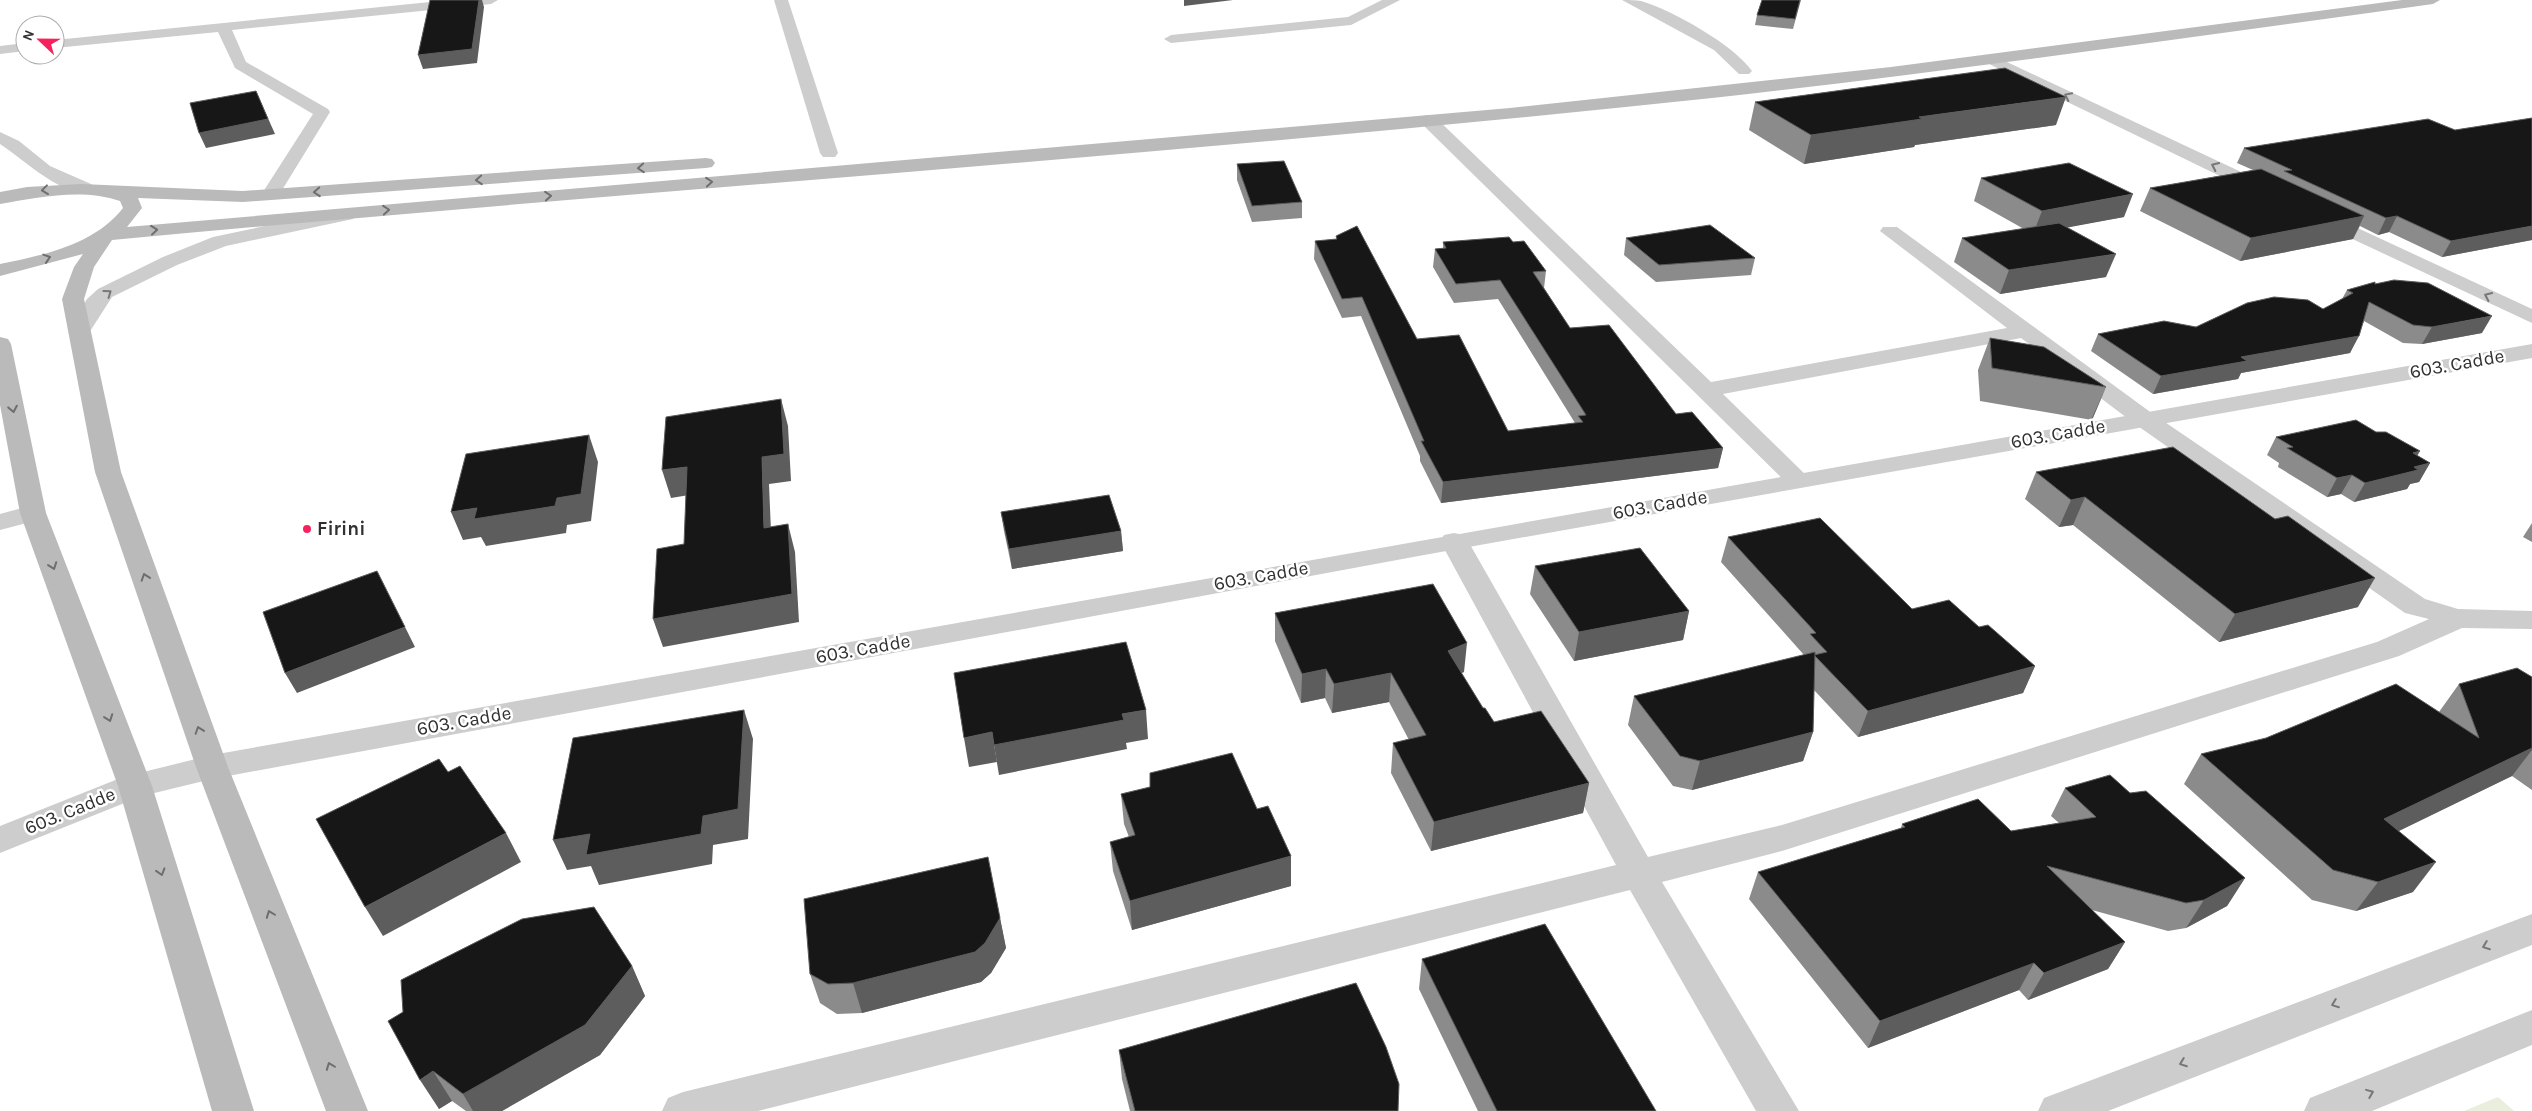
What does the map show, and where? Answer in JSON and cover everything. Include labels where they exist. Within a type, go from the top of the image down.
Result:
[{"type":"main road","points":[[106,235],[1428,120],[1711,93],[1992,60],[2433,0]]},
{"type":"main road","points":[[1724,72],[1764,68]]},
{"type":"main road","points":[[810,155],[849,152]]},
{"type":"main road","points":[[0,198],[52,189],[85,188],[218,198],[723,162]]},
{"type":"main road","points":[[0,270],[67,252],[106,235],[125,221],[133,208],[128,197],[111,190]]},
{"type":"main road","points":[[106,235],[84,267],[73,299],[108,472],[212,767],[347,1111]]},
{"type":"main road","points":[[0,344],[33,512],[134,786],[233,1111]]},
{"type":"street","points":[[65,43],[491,0]]},
{"type":"street","points":[[781,0],[829,153]]},
{"type":"street","points":[[1171,39],[1351,21],[1393,0]]},
{"type":"street","points":[[1629,0],[1670,19],[1718,47],[1744,71]]},
{"type":"street","points":[[223,27],[240,65],[322,112],[270,195]]},
{"type":"street","points":[[0,50],[15,48]]},
{"type":"street","points":[[1992,60],[2283,199]]},
{"type":"street","points":[[1428,120],[1798,480]]},
{"type":"street","points":[[0,137],[44,170],[85,188]]},
{"type":"street","points":[[2301,207],[2532,317]]},
{"type":"street","points":[[79,331],[95,304],[105,293],[170,260],[220,241],[359,212]]},
{"type":"street","points":[[1890,231],[2144,419],[2415,606],[2458,618],[2532,620]]},
{"type":"street","points":[[1705,390],[2026,331]]},
{"type":"street","name":"603. Cadde","points":[[0,840],[134,786],[212,767],[1454,541],[2532,351]]},
{"type":"street","points":[[0,522],[33,512]]},
{"type":"street","points":[[1454,541],[1639,874],[1778,1111]]},
{"type":"street","points":[[683,1111],[1782,838],[2388,649],[2458,618]]},
{"type":"street","points":[[2059,1111],[2532,929]]},
{"type":"street","points":[[2325,1111],[2527,1035]]},
{"type":"green space","points":[[2498,1097],[2514,1111],[2464,1111]]},
{"type":"building","points":[[430,0],[479,0],[472,49],[418,55]]},
{"type":"building","points":[[1762,0],[1800,0],[1795,19],[1757,15]]},
{"type":"building","points":[[2005,68],[2066,97],[1919,117],[1922,119],[1811,135],[1755,102]]},
{"type":"building","points":[[256,91],[268,119],[199,133],[190,103]]},
{"type":"building","points":[[2532,118],[2532,226],[2451,241],[2397,216],[2386,218],[2284,171],[2292,170],[2244,148],[2428,119],[2455,130]]},
{"type":"building","points":[[1284,161],[1302,202],[1252,206],[1237,164]]},
{"type":"building","points":[[2069,163],[2133,194],[2042,211],[1981,178]]},
{"type":"building","points":[[2261,169],[2364,216],[2251,238],[2150,188]]},
{"type":"building","points":[[2059,223],[2116,254],[2009,270],[1962,238]]},
{"type":"building","points":[[1710,225],[1755,258],[1659,265],[1626,238]]},
{"type":"building","points":[[1357,226],[1417,339],[1459,335],[1508,431],[1583,422],[1578,416],[1586,415],[1500,280],[1456,284],[1435,249],[1446,248],[1443,242],[1509,237],[1513,242],[1524,241],[1546,271],[1533,272],[1570,328],[1609,325],[1676,414],[1692,412],[1723,448],[1443,482],[1421,441],[1424,441],[1362,297],[1342,299],[1315,241],[1337,239],[1336,236]]},
{"type":"building","points":[[2394,280],[2428,283],[2492,316],[2432,327],[2413,325],[2369,302],[2359,336],[2241,357],[2247,361],[2161,376],[2098,334],[2164,321],[2196,327],[2247,303],[2274,297],[2308,300],[2323,309],[2353,293],[2347,290],[2375,282],[2375,284]]},
{"type":"building","points":[[1990,338],[2044,347],[2106,387],[1992,368]]},
{"type":"building","points":[[781,399],[784,454],[762,457],[764,528],[788,524],[792,594],[653,619],[657,549],[684,544],[687,467],[662,470],[666,417]]},
{"type":"building","points":[[2356,420],[2376,432],[2386,432],[2420,451],[2413,453],[2430,463],[2414,467],[2418,470],[2365,483],[2352,475],[2337,478],[2287,448],[2293,447],[2276,437]]},
{"type":"building","points":[[589,435],[581,494],[557,498],[555,506],[474,519],[477,508],[451,512],[466,454]]},
{"type":"building","points":[[2173,447],[2275,519],[2288,516],[2375,578],[2235,614],[2085,497],[2071,500],[2036,472]]},
{"type":"building","points":[[1109,495],[1121,531],[1009,549],[1001,512]]},
{"type":"building","points":[[1820,518],[1912,609],[1949,600],[1979,627],[1988,625],[2035,666],[1868,711],[1814,655],[1827,652],[1810,634],[1816,633],[1728,537]]},
{"type":"building","points":[[1640,548],[1689,611],[1579,632],[1535,566]]},
{"type":"building","points":[[377,571],[405,627],[285,673],[263,612]]},
{"type":"building","points":[[1433,584],[1467,643],[1448,651],[1483,708],[1485,708],[1494,722],[1541,711],[1589,783],[1434,822],[1393,743],[1426,735],[1391,673],[1334,684],[1326,669],[1302,674],[1275,613]]},
{"type":"building","points":[[1126,642],[1146,710],[1122,714],[1124,720],[994,745],[992,732],[964,738],[954,673]]},
{"type":"building","points":[[1815,652],[1813,732],[1700,761],[1680,756],[1634,696]]},
{"type":"building","points":[[2517,668],[2532,677],[2532,748],[2384,819],[2436,862],[2378,882],[2333,870],[2201,754],[2266,738],[2396,684],[2479,738],[2459,684]]},
{"type":"building","points":[[744,710],[738,809],[703,816],[701,834],[586,855],[590,834],[553,840],[573,738]]},
{"type":"building","points":[[1232,753],[1257,809],[1268,806],[1291,856],[1130,901],[1110,842],[1135,835],[1121,794],[1150,787],[1150,773]]},
{"type":"building","points":[[439,759],[448,772],[460,766],[506,833],[365,907],[316,819]]},
{"type":"building","points":[[2110,775],[2130,793],[2146,791],[2245,878],[2204,900],[2186,903],[2047,866],[2125,942],[2044,973],[2034,963],[1880,1021],[1758,872],[1905,827],[1902,824],[1978,799],[2011,831],[2096,817],[2065,788]]},
{"type":"building","points":[[988,857],[1000,918],[985,943],[975,952],[853,983],[828,984],[810,974],[804,899]]},
{"type":"building","points":[[594,907],[632,966],[585,1025],[463,1094],[433,1071],[420,1080],[388,1021],[403,1012],[401,980],[522,919]]},
{"type":"building","points":[[1545,924],[1656,1111],[1497,1111],[1422,959]]},
{"type":"building","points":[[1356,983],[1386,1047],[1399,1084],[1398,1111],[1135,1111],[1119,1050]]},
{"type":"place","name":"Firini","points":[[307,529]]}]
